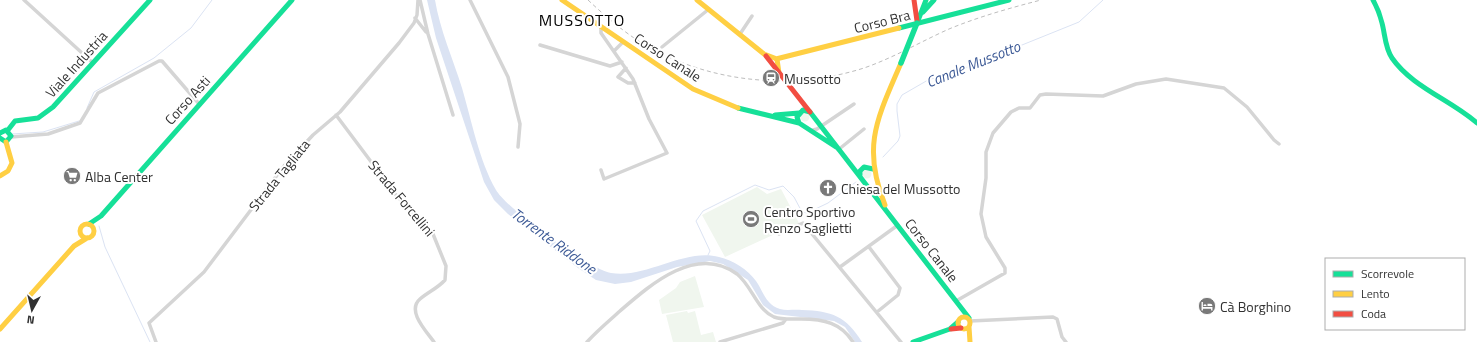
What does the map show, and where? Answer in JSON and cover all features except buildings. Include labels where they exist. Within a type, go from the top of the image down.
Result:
[{"type":"main road","name":"Viale Industria","points":[[7,137],[15,121],[35,119],[46,113],[94,63],[150,0]]},
{"type":"main road","name":"Corso Asti","points":[[89,224],[100,216],[292,0]]},
{"type":"main road","name":"Corso Canale","points":[[562,0],[676,78],[710,98],[734,107],[784,117],[813,130],[837,148]]},
{"type":"main road","points":[[697,0],[775,62],[779,73],[811,114],[810,123],[801,124],[797,119],[802,103]]},
{"type":"main road","points":[[914,0],[918,19]]},
{"type":"main road","points":[[874,176],[869,181],[861,177],[864,167],[871,155],[878,120],[926,0]]},
{"type":"main road","points":[[918,19],[934,0]]},
{"type":"main road","name":"Corso Bra","points":[[775,62],[784,58],[1008,0]]},
{"type":"main road","points":[[1373,0],[1379,12],[1385,41],[1393,58],[1422,85],[1466,113],[1477,123]]},
{"type":"main road","name":"Corso Canale","points":[[784,117],[800,112],[811,114],[956,301],[969,322]]},
{"type":"main road","name":"Viale Industria","points":[[0,133],[3,130],[7,137]]},
{"type":"main road","points":[[0,176],[11,166],[11,156],[7,137]]},
{"type":"main road","name":"Corso Canale","points":[[871,155],[878,190],[889,214]]},
{"type":"main road","points":[[851,165],[873,169]]},
{"type":"main road","name":"Corso Asti","points":[[94,228],[100,216]]},
{"type":"main road","points":[[0,329],[74,246],[81,234],[81,227],[89,224],[94,228],[93,235],[74,246]]},
{"type":"main road","points":[[81,234],[87,238]]},
{"type":"main road","name":"Corso Canale","points":[[956,301],[961,311],[959,320],[962,329]]},
{"type":"main road","points":[[950,329],[959,320],[966,317],[969,322],[970,341]]},
{"type":"main road","points":[[913,342],[950,329],[962,329],[969,322]]},
{"type":"main road","points":[[962,329],[970,341]]},
{"type":"street","points":[[24,0],[94,63]]},
{"type":"street","name":"Strada Tagliata","points":[[156,342],[149,323],[204,272],[284,166],[313,135],[336,115],[380,66],[411,28],[416,16],[419,0]]},
{"type":"street","name":"Strada Tagliata","points":[[419,0],[453,115]]},
{"type":"street","points":[[470,0],[508,77],[520,124],[518,147]]},
{"type":"street","points":[[662,47],[708,9]]},
{"type":"street","points":[[416,16],[424,17]]},
{"type":"street","name":"Strada Tagliata","points":[[416,16],[428,34]]},
{"type":"street","points":[[740,34],[752,16]]},
{"type":"street","points":[[411,28],[416,26],[424,28]]},
{"type":"street","points":[[600,170],[604,179],[667,153],[649,119],[635,83],[601,33],[601,27]]},
{"type":"street","points":[[614,50],[623,42]]},
{"type":"street","points":[[540,45],[610,66],[622,62]]},
{"type":"street","points":[[7,137],[48,134],[80,123],[98,93],[159,60],[162,61],[200,105]]},
{"type":"street","points":[[626,68],[618,77],[628,83],[635,83]]},
{"type":"street","points":[[956,301],[1005,273],[1005,268],[986,237],[981,214],[986,178],[986,152],[993,133],[1011,112],[1019,108],[1030,108],[1040,96],[1046,94],[1103,96],[1144,82],[1166,79],[1224,88],[1247,107],[1279,144]]},
{"type":"street","points":[[813,130],[854,104]]},
{"type":"street","name":"Strada Forcellini","points":[[336,115],[396,195],[426,225],[438,243],[446,266],[445,280],[417,302],[415,312],[422,326],[434,342]]},
{"type":"street","points":[[837,148],[864,129]]},
{"type":"street","points":[[779,234],[803,223],[901,342]]},
{"type":"street","points":[[840,267],[898,225]]},
{"type":"street","points":[[869,247],[900,288],[898,295],[876,312]]},
{"type":"street","points":[[587,342],[646,288],[675,270],[702,264],[722,266],[736,273],[748,285],[766,312],[775,317],[786,319],[804,319],[836,324],[844,330],[853,342]]},
{"type":"street","points":[[969,322],[1053,317],[1057,319],[1062,337],[1066,342]]},
{"type":"street","points":[[720,342],[783,323],[786,319]]},
{"type":"shaded area","points":[[805,112],[810,117],[805,122],[800,117]]},
{"type":"shaded area","points":[[867,169],[872,174],[867,179],[862,174]]},
{"type":"shaded area","name":"Centro Sportivo Renzo Saglietti","points":[[757,187],[767,194],[781,189],[799,223],[725,257],[702,215]]},
{"type":"shaded area","points":[[695,276],[704,307],[662,314],[659,300],[676,288],[680,282]]},
{"type":"shaded area","points":[[687,311],[688,313],[695,311],[701,335],[713,332],[716,342],[673,342],[666,315]]},
{"type":"water","name":"Torrente Riddone","points":[[427,0],[435,0],[440,22],[462,88],[476,140],[490,178],[496,190],[503,199],[532,224],[568,250],[600,269],[611,273],[624,274],[638,272],[679,260],[706,255],[724,258],[740,266],[749,273],[756,281],[768,301],[775,307],[785,310],[813,311],[830,314],[844,321],[850,326],[862,342],[855,342],[845,327],[834,321],[775,314],[763,305],[748,280],[723,264],[710,261],[677,267],[631,282],[615,284],[596,280],[578,268],[508,214],[494,200],[484,182],[436,38]]},
{"type":"waterway","points":[[87,108],[94,92],[154,58],[191,28],[212,0]]},
{"type":"waterway","name":"Canale Mussotto","points":[[883,157],[898,141],[900,136],[897,104],[902,95],[928,80],[960,70],[1079,22],[1103,0]]},
{"type":"waterway","points":[[12,134],[43,132],[79,121]]},
{"type":"waterway","name":"Canale Mussotto","points":[[708,255],[710,251],[696,221],[703,211],[755,185],[769,190],[783,186],[794,197],[802,212],[807,213],[828,203],[856,182]]},
{"type":"waterway","points":[[99,226],[105,247],[150,342]]},
{"type":"railway","points":[[588,0],[611,21],[630,35],[663,54],[718,74],[747,79],[777,81],[806,80],[864,68],[885,60],[949,29],[994,13],[1041,0]]},
{"type":"traffic: fast","points":[[8,130],[15,121],[38,118],[53,107],[150,0]]},
{"type":"traffic: fast","points":[[89,224],[101,216],[292,0]]},
{"type":"traffic: fast","points":[[917,23],[926,0]]},
{"type":"traffic: fast","points":[[923,12],[934,0]]},
{"type":"traffic: fast","points":[[899,28],[1009,0]]},
{"type":"traffic: fast","points":[[1373,0],[1380,17],[1388,50],[1400,68],[1421,85],[1456,107],[1477,123]]},
{"type":"traffic: fast","points":[[901,63],[917,23]]},
{"type":"traffic: fast","points":[[738,108],[799,123],[836,147]]},
{"type":"traffic: fast","points":[[799,123],[797,117],[803,110],[810,112],[969,318]]},
{"type":"traffic: fast","points":[[775,115],[799,113]]},
{"type":"traffic: fast","points":[[0,133],[6,130],[11,136],[6,142],[0,138]]},
{"type":"traffic: fast","points":[[860,175],[860,171],[864,167],[873,169]]},
{"type":"traffic: fast","points":[[913,342],[950,329],[958,322]]},
{"type":"traffic: slow","points":[[562,0],[693,89],[738,108]]},
{"type":"traffic: slow","points":[[697,0],[764,54],[777,59],[779,73]]},
{"type":"traffic: slow","points":[[776,59],[899,28]]},
{"type":"traffic: slow","points":[[885,205],[874,166],[873,148],[875,132],[885,100],[901,63]]},
{"type":"traffic: slow","points":[[0,176],[8,171],[12,163],[6,142]]},
{"type":"traffic: slow","points":[[84,224],[90,224],[94,228],[94,231],[94,234],[90,238],[84,238],[80,234],[80,228],[84,224]]},
{"type":"traffic: slow","points":[[0,329],[74,246],[87,238]]},
{"type":"traffic: slow","points":[[962,317],[966,317],[970,323],[966,329],[962,329],[958,325],[958,321],[962,317]]},
{"type":"traffic: slow","points":[[969,327],[970,342]]},
{"type":"traffic: jam","points":[[914,0],[917,21]]},
{"type":"traffic: jam","points":[[766,56],[810,112]]},
{"type":"traffic: jam","points":[[951,329],[961,328]]},
{"type":"place","name":"Mussotto","points":[[771,78]]},
{"type":"place","name":"Alba Center","points":[[72,176]]},
{"type":"place","name":"Chiesa del Mussotto","points":[[828,188]]},
{"type":"place","name":"Centro Sportivo Renzo Saglietti","points":[[751,219]]},
{"type":"place","name":"Cà Borghino","points":[[1207,306]]},
{"type":"district","name":"MUSSOTTO","points":[[582,20]]}]
